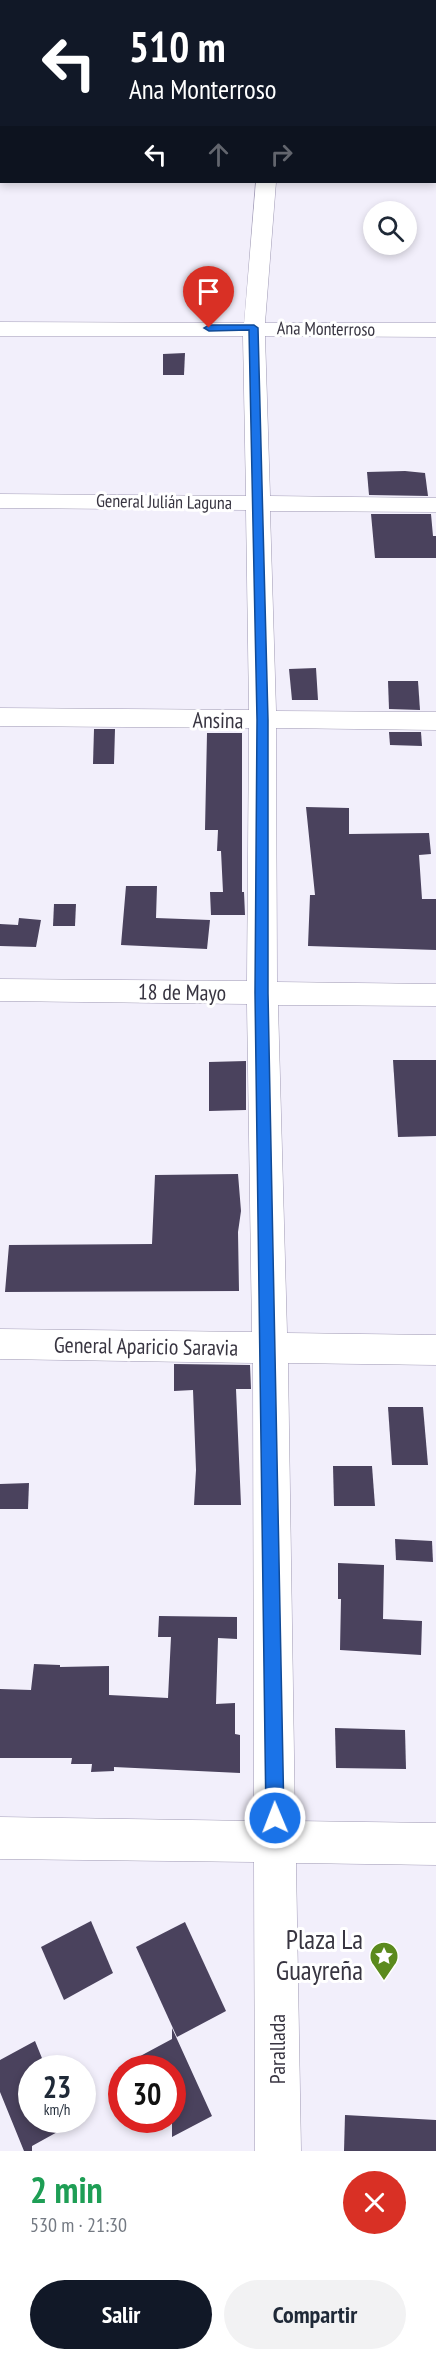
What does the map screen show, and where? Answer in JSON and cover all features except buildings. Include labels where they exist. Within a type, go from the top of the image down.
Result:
[{"type":"street","name":"Parallada","points":[[266,183],[254,328],[263,720],[262,993],[270,1348],[278,2151]]},
{"type":"street","name":"Ana Monterroso","points":[[0,329],[436,330]]},
{"type":"street","name":"General Julián Laguna","points":[[0,501],[436,505]]},
{"type":"street","name":"Ansina","points":[[0,717],[436,721]]},
{"type":"street","name":"18 de Mayo","points":[[0,990],[436,995]]},
{"type":"street","name":"General Aparicio Saravia","points":[[0,1344],[436,1350]]},
{"type":"street","points":[[0,1838],[436,1844]]},
{"type":"place","name":"Plaza La Guayreña","points":[[384,1982]]},
{"type":"route","points":[[209,328],[254,328],[263,720],[262,993],[270,1348],[275,1818]]}]
